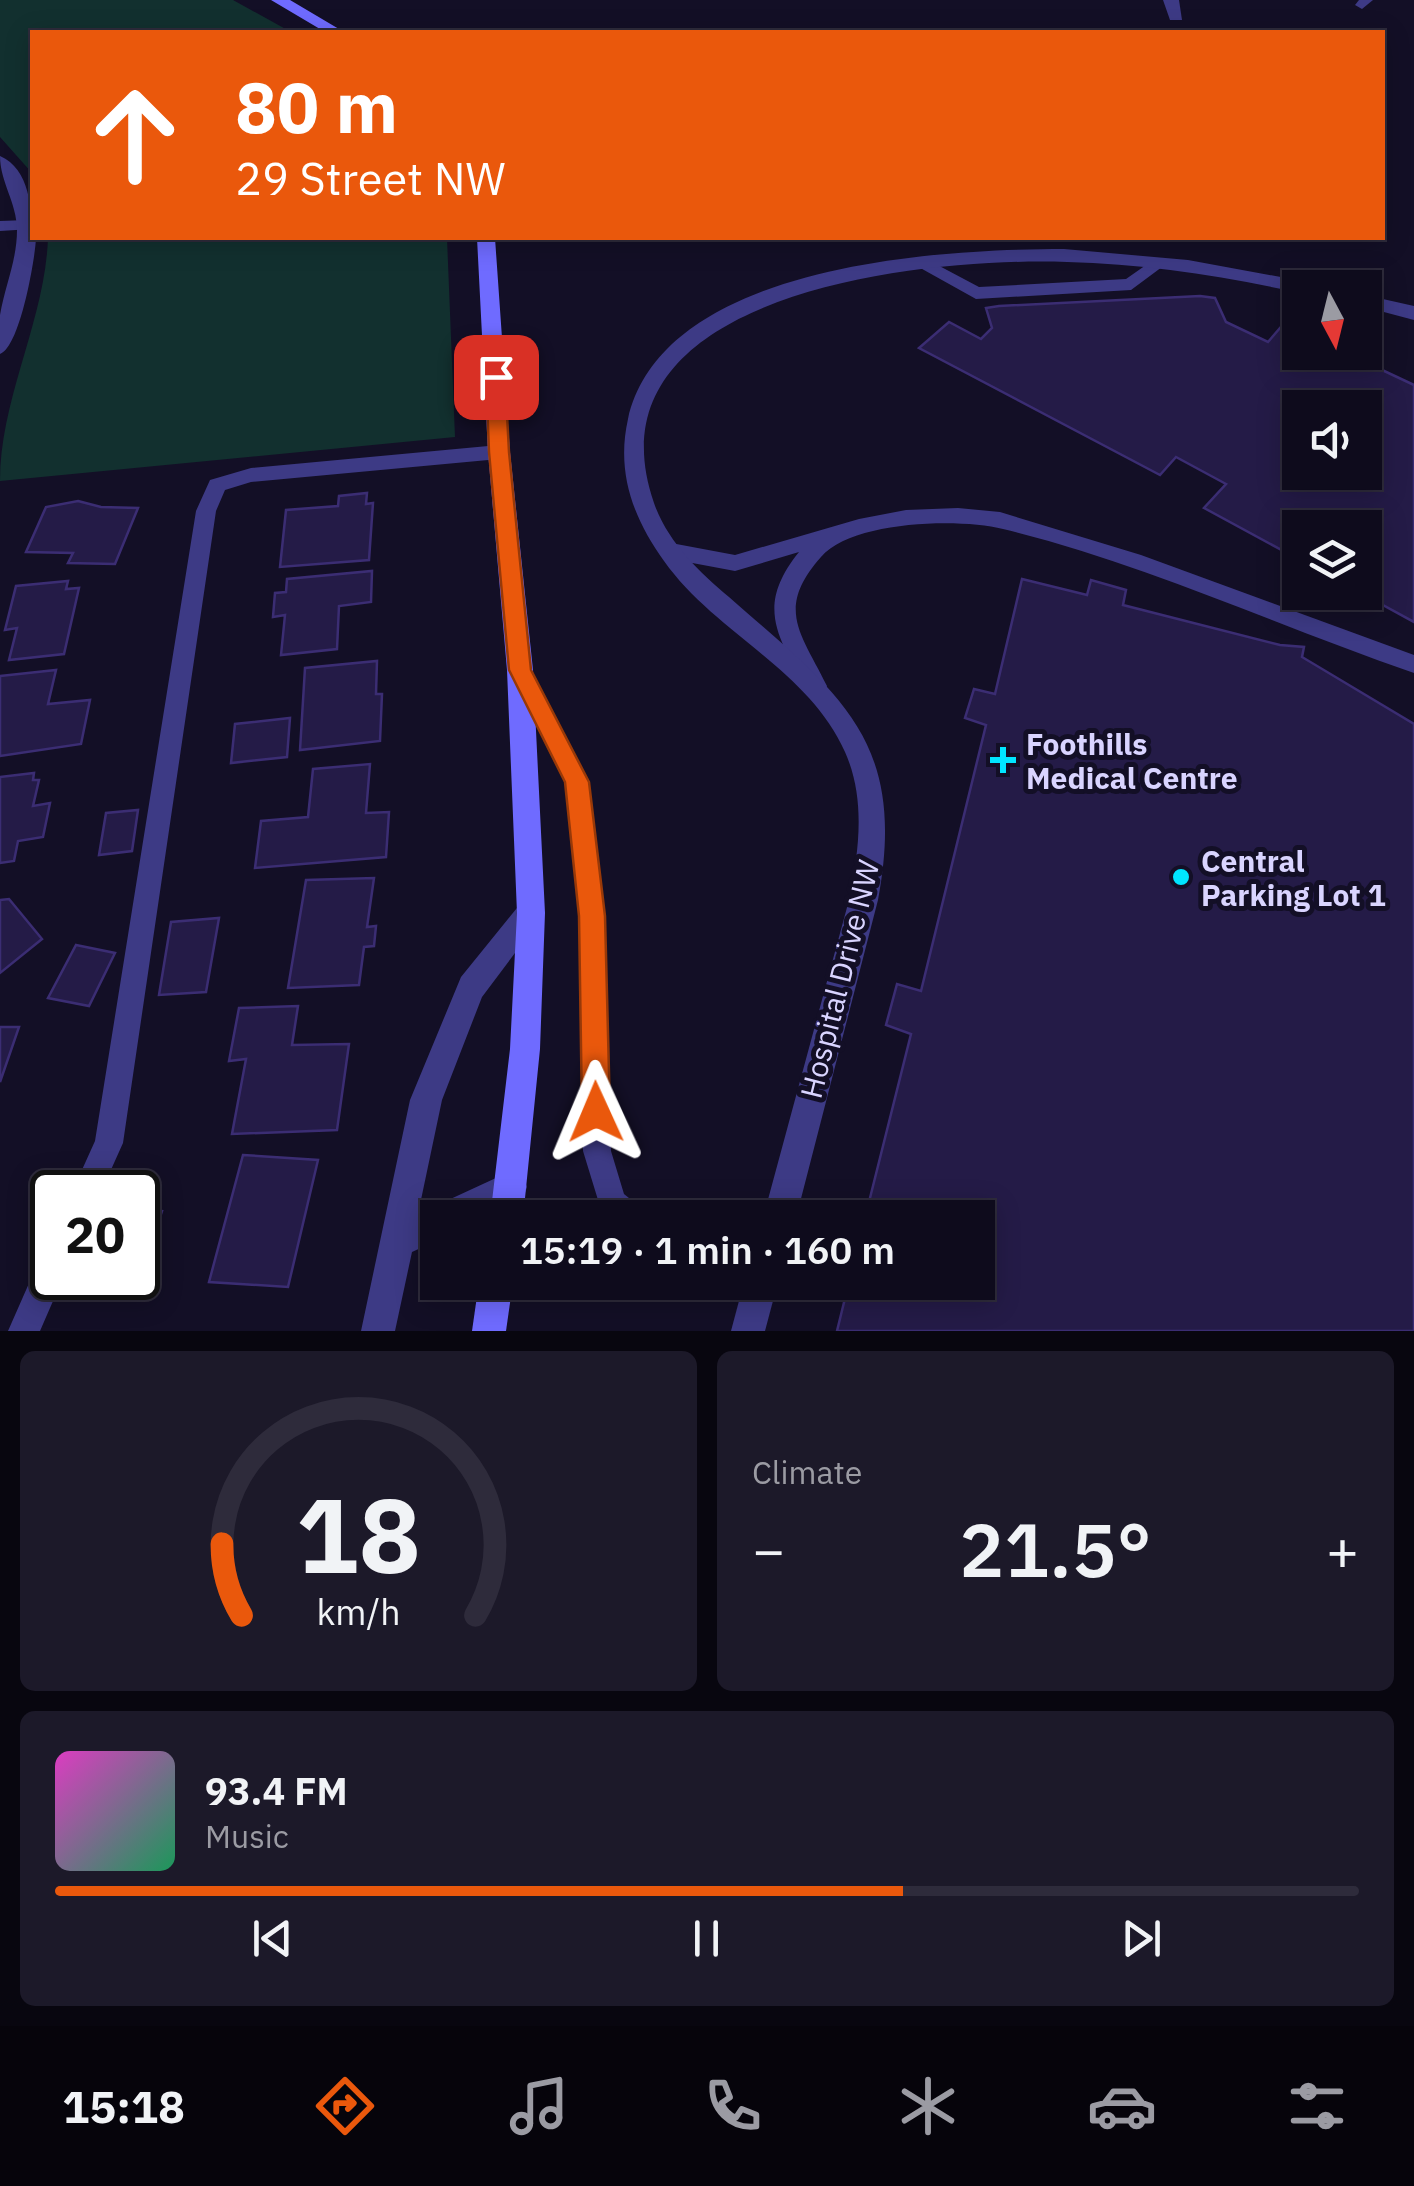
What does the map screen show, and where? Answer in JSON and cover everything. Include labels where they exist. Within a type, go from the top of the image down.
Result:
[{"type":"street","points":[[279,0],[332,30]]},
{"type":"street","points":[[1171,0],[1176,18]]},
{"type":"street","points":[[0,161],[17,184],[28,225],[25,266],[0,347]]},
{"type":"street","points":[[486,240],[499,452],[520,670],[531,913],[525,1048],[508,1200]]},
{"type":"street","name":"Hospital Drive NW","points":[[784,1200],[859,916],[874,829],[871,791],[850,730],[816,686],[708,592],[671,552],[649,518],[636,473],[634,429],[650,385],[670,356],[722,317],[770,296],[824,281],[984,257],[1156,263],[1238,272],[1282,282]]},
{"type":"street","points":[[1382,305],[1414,313]]},
{"type":"street","points":[[378,1331],[426,1100],[471,987],[531,913]]},
{"type":"street","points":[[398,1242],[420,1231]]},
{"type":"street","points":[[488,1331],[493,1300]]},
{"type":"street","points":[[748,1331],[756,1300]]},
{"type":"lane","points":[[0,226],[28,225]]},
{"type":"lane","points":[[924,265],[976,294],[1131,284],[1156,263]]},
{"type":"lane","points":[[96,1170],[109,1143],[206,511],[217,485],[251,475],[499,452]]},
{"type":"lane","points":[[671,552],[735,562],[906,518],[958,516],[1000,520],[1124,557],[1414,664]]},
{"type":"lane","points":[[816,686],[783,622],[782,592],[822,540]]},
{"type":"lane","points":[[520,670],[577,782],[592,916],[597,1151],[611,1200]]},
{"type":"lane","points":[[24,1331],[38,1300]]},
{"type":"green space","points":[[0,0],[233,0],[287,30],[30,30],[30,171],[0,137]]},
{"type":"green space","points":[[48,240],[447,240],[455,437],[0,481],[7,420],[45,269]]},
{"type":"building","points":[[1215,298],[1226,322],[1268,342],[1282,326],[1282,370],[1382,370],[1414,385],[1414,622],[1382,605],[1382,510],[1282,510],[1282,550],[1204,508],[1226,484],[1176,457],[1160,475],[919,348],[949,322],[981,339],[992,328],[986,308]]},
{"type":"building","points":[[367,493],[366,504],[373,503],[369,560],[280,567],[286,510],[338,506],[339,496]]},
{"type":"building","points":[[78,501],[101,507],[138,508],[115,564],[68,563],[73,553],[26,552],[46,507]]},
{"type":"building","points":[[372,571],[371,602],[339,606],[337,649],[281,655],[285,615],[273,617],[275,593],[286,592],[287,579]]},
{"type":"building","name":"Central Parking Lot 1","points":[[1022,579],[1087,595],[1091,580],[1126,590],[1123,605],[1280,645],[1304,647],[1302,657],[1414,724],[1414,1331],[837,1331],[845,1300],[995,1300],[995,1200],[870,1200],[911,1034],[886,1025],[897,984],[921,991],[986,725],[965,718],[974,689],[995,694]]},
{"type":"building","points":[[68,581],[66,589],[79,588],[64,654],[9,660],[17,628],[5,630],[16,586]]},
{"type":"building","points":[[377,661],[376,694],[382,694],[380,741],[300,750],[305,668]]},
{"type":"building","points":[[56,670],[48,704],[90,700],[81,744],[0,756],[0,676]]},
{"type":"building","points":[[290,718],[287,757],[231,763],[235,724]]},
{"type":"building","points":[[370,764],[366,813],[389,812],[386,857],[255,868],[261,821],[308,817],[313,769]]},
{"type":"building","points":[[34,773],[33,780],[39,780],[33,806],[50,803],[43,837],[18,841],[14,861],[0,863],[0,777]]},
{"type":"building","points":[[138,810],[132,851],[99,855],[106,813]]},
{"type":"building","points":[[374,878],[367,927],[376,926],[374,946],[364,947],[359,985],[288,988],[306,880]]},
{"type":"building","points":[[9,899],[42,939],[0,973],[0,900]]},
{"type":"building","points":[[219,918],[206,992],[159,995],[171,922]]},
{"type":"building","points":[[76,945],[115,953],[89,1006],[48,998]]},
{"type":"building","points":[[298,1006],[292,1045],[349,1044],[337,1130],[232,1134],[246,1059],[229,1061],[239,1008]]},
{"type":"building","points":[[0,1027],[19,1027],[0,1082]]},
{"type":"building","points":[[243,1155],[318,1160],[288,1287],[209,1282]]},
{"type":"place","name":"Foothills Medical Centre","points":[[1003,760]]},
{"type":"place","name":"Central Parking Lot 1","points":[[1181,877]]},
{"type":"route","points":[[496,377],[499,452],[520,670],[577,782],[592,916],[596,1112]]}]
